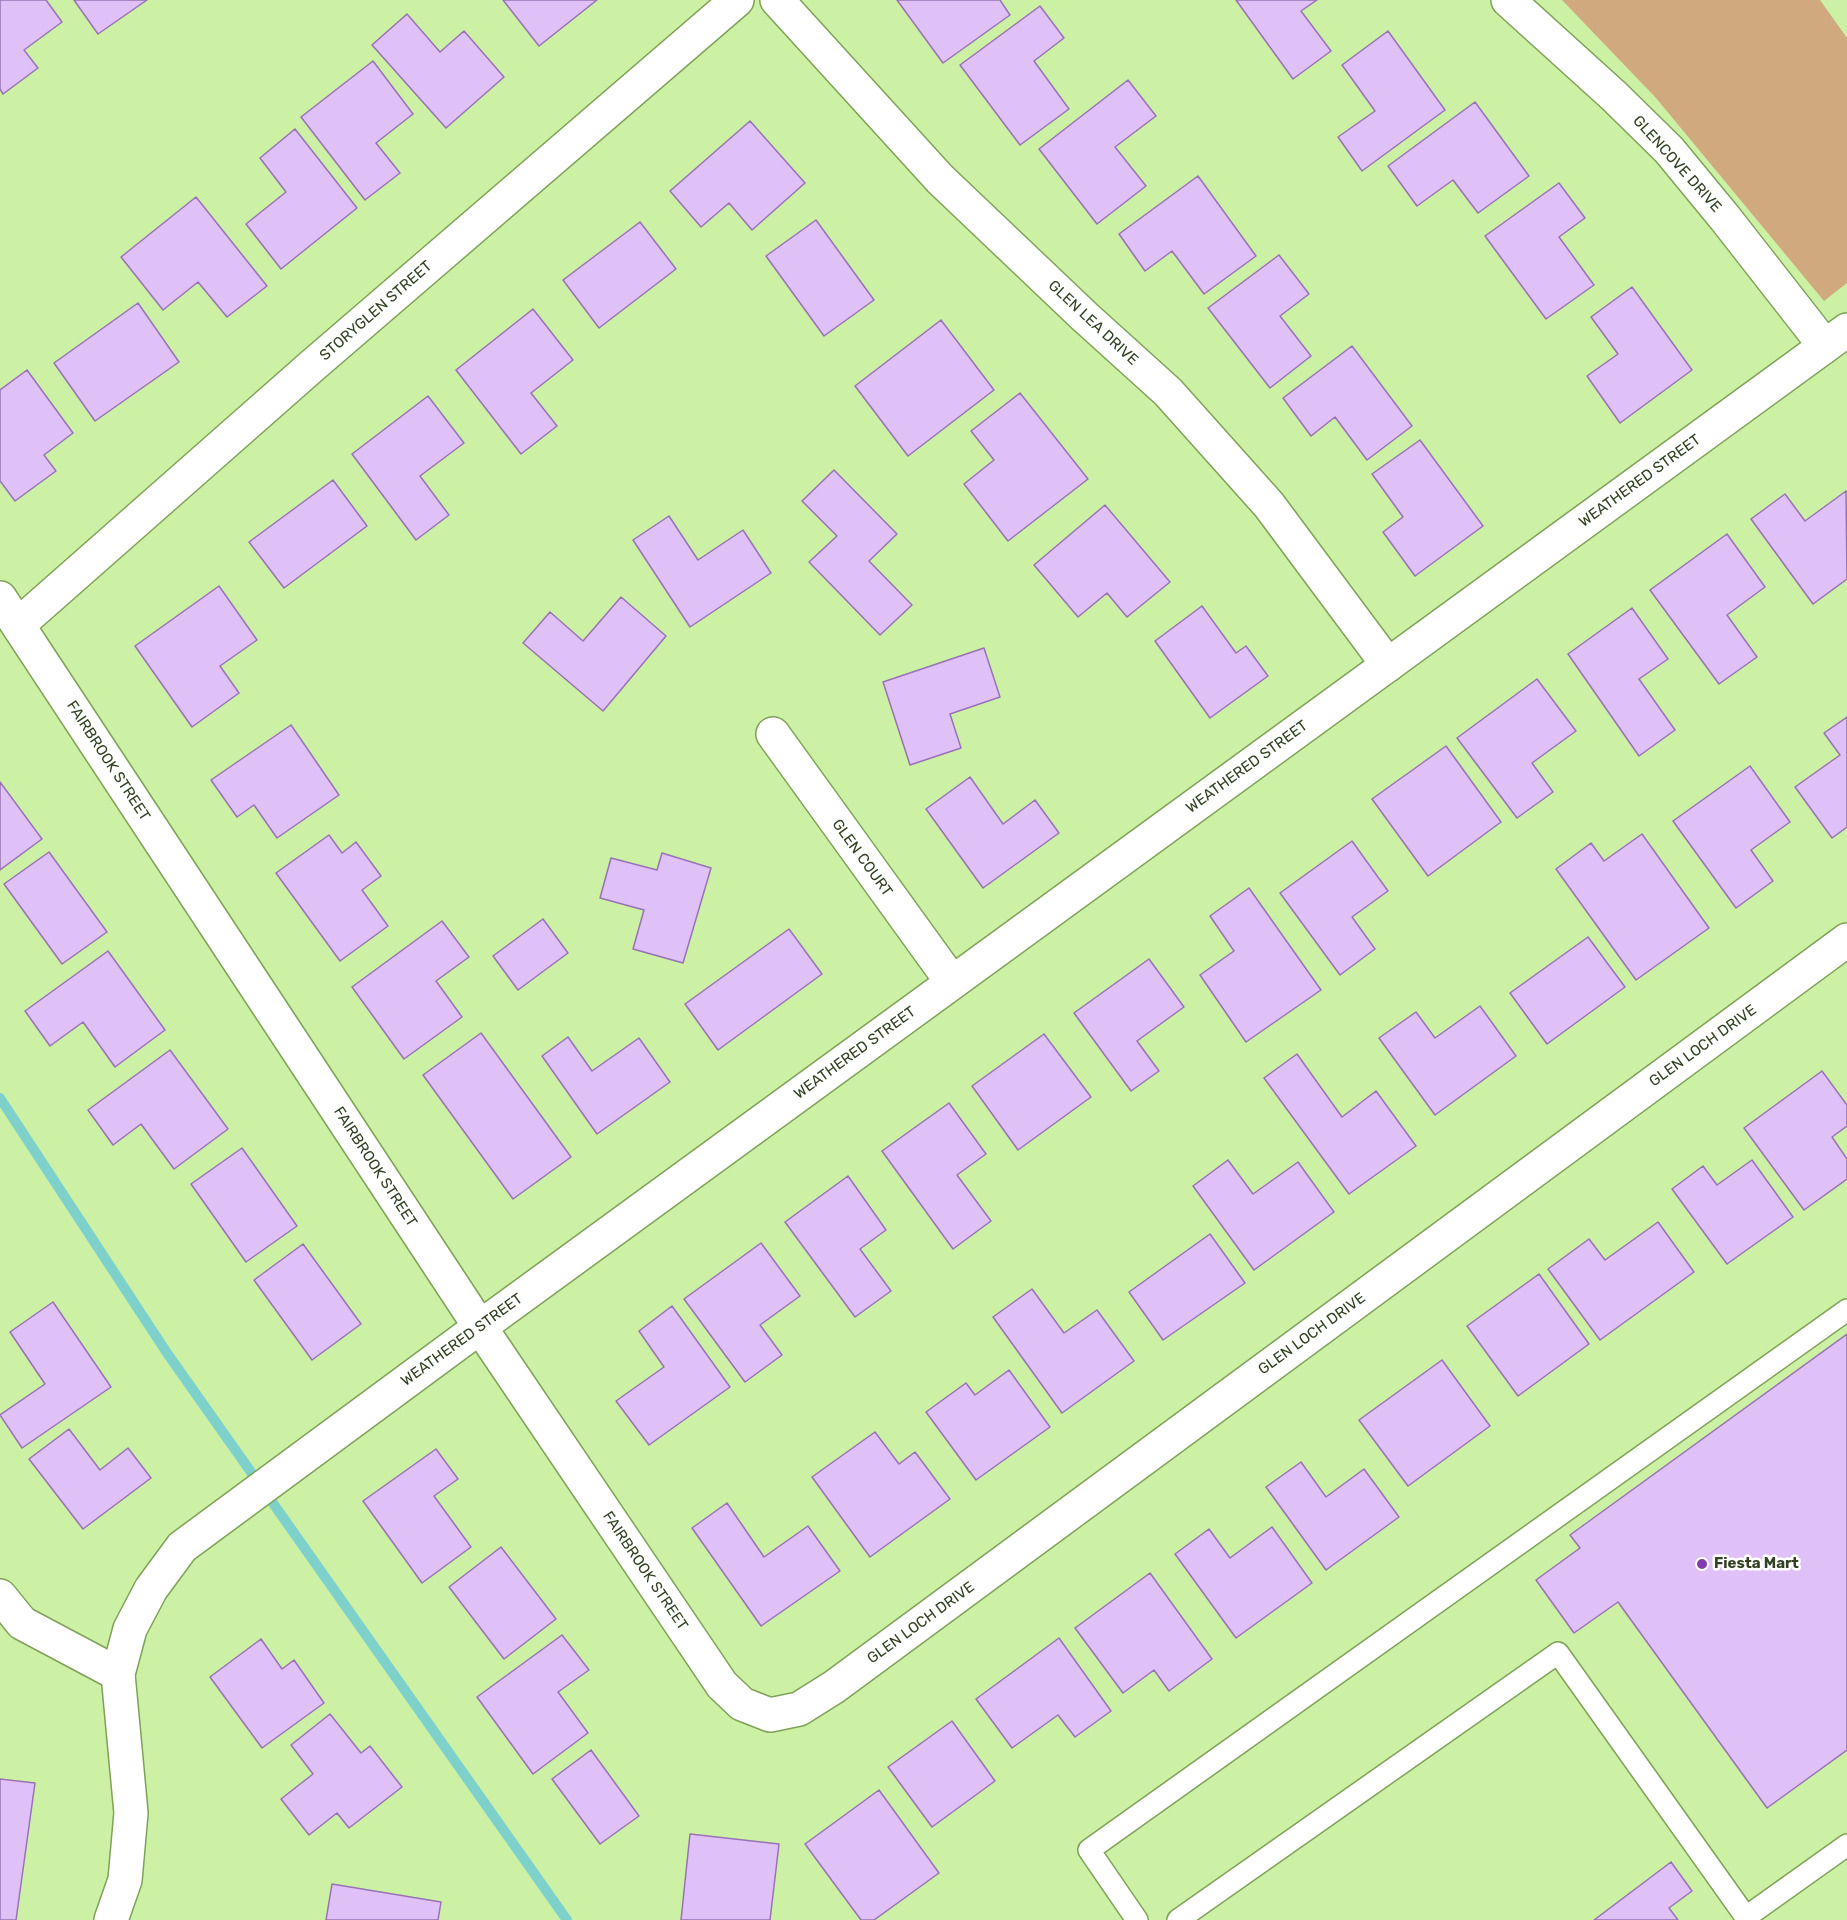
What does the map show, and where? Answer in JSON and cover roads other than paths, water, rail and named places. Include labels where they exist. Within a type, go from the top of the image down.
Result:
[{"type":"street","name":"STORYGLEN STREET","points":[[18,625],[312,366],[737,0]]},
{"type":"street","name":"GLEN LEA DRIVE","points":[[777,0],[940,179],[1084,316],[1168,392],[1269,504],[1388,665]]},
{"type":"street","name":"GLENCOVE DRIVE","points":[[1508,0],[1614,96],[1669,150],[1725,218],[1836,338]]},
{"type":"street","name":"WEATHERED STREET","points":[[111,1920],[125,1880],[131,1814],[117,1674],[130,1629],[150,1589],[182,1547],[232,1508],[1836,338]]},
{"type":"street","name":"FAIRBROOK STREET","points":[[0,598],[480,1327],[722,1685],[742,1704],[770,1715]]},
{"type":"street","name":"GLEN COURT","points":[[773,734],[952,982]]},
{"type":"street","name":"GLEN LOCH DRIVE","points":[[770,1715],[799,1709],[834,1687],[1847,940]]},
{"type":"street","points":[[0,1596],[22,1623],[117,1674]]},
{"type":"lane","points":[[1137,1920],[1089,1850],[1847,1310]]},
{"type":"lane","points":[[1178,1920],[1558,1653],[1747,1919],[1847,1845]]},
{"type":"waterway","points":[[0,1098],[167,1353],[567,1920]]},
{"type":"place","name":"Fiesta Mart","points":[[1702,1564]]}]
